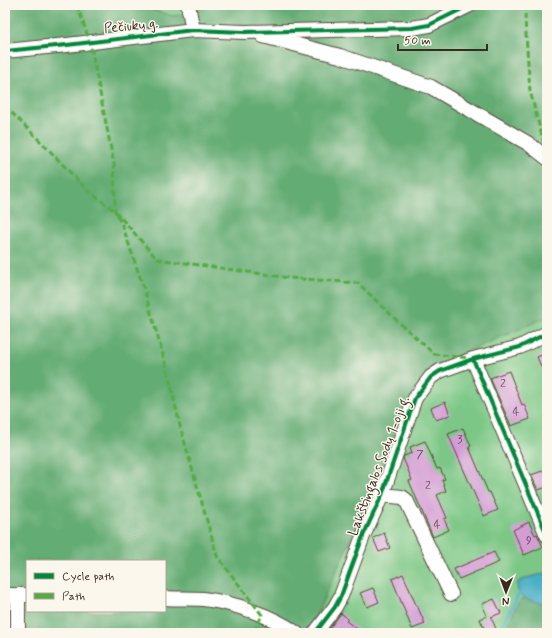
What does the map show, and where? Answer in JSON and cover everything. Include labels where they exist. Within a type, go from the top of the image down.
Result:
[{"type":"street","points":[[188,5],[193,30]]},
{"type":"street","name":"Pečiukų g.","points":[[5,51],[193,30],[245,32],[412,28],[429,25],[470,5]]},
{"type":"street","points":[[245,32],[340,56],[431,87],[529,144],[547,158]]},
{"type":"street","name":"Lakštingalos Sodų 1-oji g.","points":[[315,633],[335,607],[341,596],[363,536],[382,495],[415,398],[430,377],[440,371],[473,359],[520,347],[547,333]]},
{"type":"street","points":[[473,359],[547,535]]},
{"type":"street","points":[[382,495],[402,497],[406,500],[451,594]]},
{"type":"street","points":[[17,595],[18,633]]},
{"type":"street","points":[[166,598],[203,599],[226,604],[262,615],[288,627],[296,633]]},
{"type":"green space","points":[[5,5],[137,5],[172,16],[182,15],[209,5],[547,5],[547,317],[450,359],[424,377],[400,418],[371,494],[308,633],[5,633]]},
{"type":"green space","points":[[137,5],[209,5],[182,15],[172,16]]},
{"type":"green space","points":[[547,317],[547,573],[530,577],[518,582],[519,594],[524,598],[518,603],[503,633],[308,633],[371,494],[400,418],[424,376],[450,359]]},
{"type":"green space","points":[[524,598],[547,605],[547,633],[503,633],[518,603]]},
{"type":"water","points":[[547,573],[547,605],[522,596],[517,588],[518,582],[530,577]]},
{"type":"building","points":[[547,353],[547,381],[537,357]]},
{"type":"building","points":[[509,371],[522,405],[524,404],[530,419],[511,426],[490,378]]},
{"type":"building","points":[[445,402],[450,415],[436,420],[431,408]]},
{"type":"building","points":[[463,428],[471,446],[469,447],[488,492],[490,492],[498,510],[484,516],[448,434]]},
{"type":"building","points":[[425,441],[437,469],[440,468],[445,479],[442,480],[446,491],[437,495],[447,518],[444,519],[449,530],[433,537],[409,481],[412,480],[403,458],[404,456],[412,453],[410,447]]},
{"type":"building","points":[[545,470],[547,476],[547,487],[538,490],[531,475]]},
{"type":"building","points":[[529,522],[543,547],[524,555],[513,530]]},
{"type":"building","points":[[384,533],[390,548],[379,552],[373,538]]},
{"type":"building","points":[[494,552],[499,562],[459,579],[454,569]]},
{"type":"building","points":[[403,574],[425,624],[412,629],[392,579]]},
{"type":"building","points":[[373,588],[379,602],[367,607],[360,593]]},
{"type":"building","points":[[494,599],[501,613],[491,617],[496,629],[486,633],[480,619],[487,616],[482,604]]},
{"type":"building","points":[[341,613],[348,619],[346,621],[363,633],[326,633]]},
{"type":"waterway","points":[[498,633],[519,594],[523,593]]},
{"type":"marked path","points":[[77,5],[90,42],[114,164],[115,211],[123,227],[145,292],[169,376],[180,426],[217,556],[262,615],[254,633]]},
{"type":"marked path","points":[[526,5],[525,20],[530,91],[547,155]]},
{"type":"marked path","points":[[5,106],[87,190],[115,211],[157,259],[290,278],[358,283],[434,354],[469,358]]},
{"type":"cycle path","points":[[5,51],[193,30],[245,32],[412,28],[429,25],[470,5]]},
{"type":"cycle path","points":[[315,633],[335,607],[341,596],[363,536],[382,495],[415,398],[431,377],[440,371],[473,359],[520,347],[547,333]]},
{"type":"cycle path","points":[[473,359],[547,535]]}]
